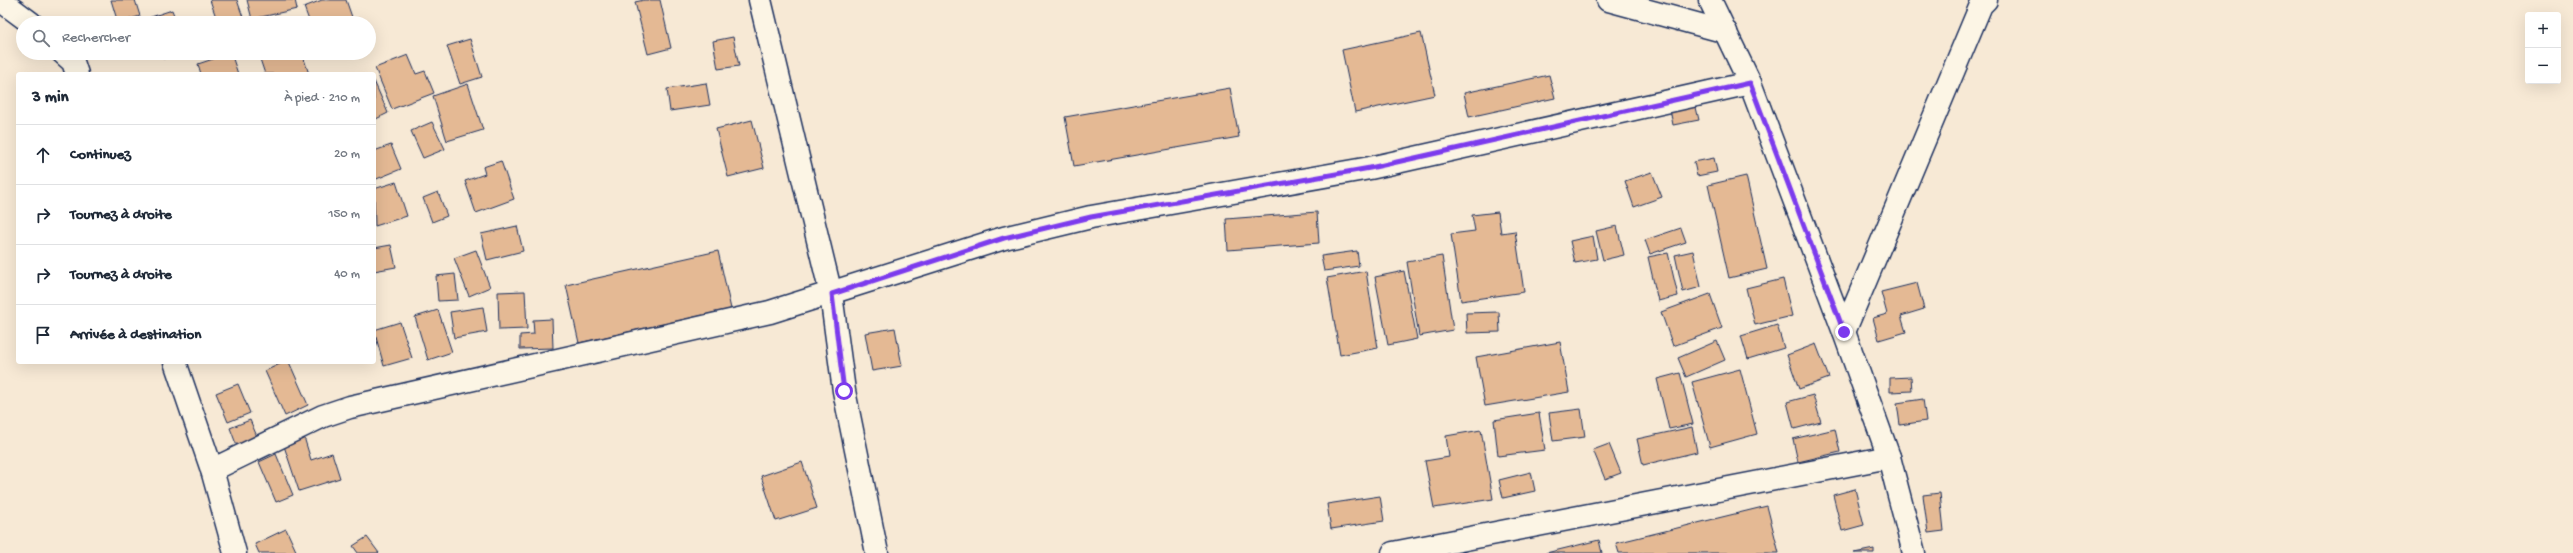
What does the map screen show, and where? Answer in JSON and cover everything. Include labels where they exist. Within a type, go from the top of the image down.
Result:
[{"type":"street","points":[[0,0],[22,16]]},
{"type":"street","points":[[760,0],[832,294],[844,391],[877,553]]},
{"type":"street","points":[[1608,0],[1726,32]]},
{"type":"street","points":[[1710,0],[1750,83],[1844,332],[1889,457],[1914,553]]},
{"type":"street","points":[[1844,332],[1981,5],[1986,0]]},
{"type":"street","points":[[71,60],[76,72]]},
{"type":"street","points":[[212,470],[323,416],[350,407],[770,312],[832,294],[1004,238],[1091,217],[1370,168],[1750,83]]},
{"type":"street","points":[[176,364],[212,470],[235,553]]},
{"type":"street","points":[[1393,553],[1889,457]]},
{"type":"building","points":[[111,0],[135,0],[140,16],[116,16]]},
{"type":"building","points":[[210,0],[237,0],[243,16],[216,16]]},
{"type":"building","points":[[247,0],[295,0],[297,9],[266,16],[251,16]]},
{"type":"building","points":[[322,0],[346,0],[352,16],[307,16],[304,7]]},
{"type":"building","points":[[644,0],[660,0],[671,48],[648,54],[635,2]]},
{"type":"building","points":[[172,10],[174,16],[154,16]]},
{"type":"building","points":[[1421,33],[1435,95],[1355,112],[1342,50]]},
{"type":"building","points":[[733,37],[739,66],[718,69],[713,41]]},
{"type":"building","points":[[470,39],[482,77],[460,84],[447,46]]},
{"type":"building","points":[[408,55],[416,74],[425,71],[434,93],[392,109],[375,68]]},
{"type":"building","points":[[210,60],[233,60],[237,72],[200,72],[198,64]]},
{"type":"building","points":[[260,60],[304,60],[308,72],[264,72]]},
{"type":"building","points":[[1549,75],[1555,98],[1469,117],[1464,93]]},
{"type":"building","points":[[706,83],[710,105],[670,111],[667,89]]},
{"type":"building","points":[[468,84],[483,130],[447,141],[433,96]]},
{"type":"building","points":[[376,86],[388,113],[376,119]]},
{"type":"building","points":[[1230,88],[1239,137],[1074,166],[1065,117]]},
{"type":"building","points":[[1694,99],[1699,120],[1673,125],[1669,104]]},
{"type":"building","points":[[752,120],[764,168],[728,177],[716,129]]},
{"type":"building","points":[[432,122],[445,149],[423,158],[411,131]]},
{"type":"building","points":[[391,145],[401,169],[376,179],[376,150]]},
{"type":"building","points":[[1714,158],[1717,172],[1697,176],[1694,162]]},
{"type":"building","points":[[501,161],[514,199],[476,213],[465,181],[485,174],[483,167]]},
{"type":"building","points":[[1652,172],[1662,197],[1634,207],[1625,181]]},
{"type":"building","points":[[1746,176],[1767,269],[1729,278],[1708,185]]},
{"type":"building","points":[[396,182],[407,216],[376,226],[376,188]]},
{"type":"building","points":[[438,192],[447,216],[432,222],[423,198]]},
{"type":"building","points":[[1317,212],[1319,243],[1228,250],[1226,219]]},
{"type":"building","points":[[1498,212],[1501,233],[1515,231],[1524,292],[1461,301],[1451,234],[1475,231],[1472,215]]},
{"type":"building","points":[[517,226],[523,251],[487,260],[481,234]]},
{"type":"building","points":[[1617,226],[1624,255],[1603,260],[1596,231]]},
{"type":"building","points":[[1681,228],[1686,242],[1650,254],[1645,240]]},
{"type":"building","points":[[1593,236],[1597,259],[1575,263],[1570,241]]},
{"type":"building","points":[[391,245],[396,267],[376,271],[376,248]]},
{"type":"building","points":[[476,250],[490,287],[469,296],[454,258]]},
{"type":"building","points":[[718,251],[731,309],[579,343],[566,285]]},
{"type":"building","points":[[1357,251],[1359,266],[1324,271],[1321,256]]},
{"type":"building","points":[[1693,251],[1701,287],[1683,292],[1675,255]]},
{"type":"building","points":[[1668,253],[1678,296],[1658,301],[1648,257]]},
{"type":"building","points":[[1442,256],[1453,330],[1419,336],[1407,262]]},
{"type":"building","points":[[1366,271],[1378,348],[1340,355],[1327,278]]},
{"type":"building","points":[[1404,271],[1417,339],[1388,345],[1375,277]]},
{"type":"building","points":[[455,274],[458,300],[438,301],[436,276]]},
{"type":"building","points":[[1783,279],[1792,316],[1755,325],[1746,288]]},
{"type":"building","points":[[1917,283],[1924,309],[1901,316],[1906,332],[1879,340],[1873,318],[1887,314],[1881,292]]},
{"type":"building","points":[[525,291],[527,329],[499,330],[498,292]]},
{"type":"building","points":[[1710,294],[1722,328],[1673,346],[1661,312]]},
{"type":"building","points":[[483,307],[487,332],[454,338],[450,312]]},
{"type":"building","points":[[438,310],[452,352],[428,360],[415,317]]},
{"type":"building","points":[[1499,312],[1500,332],[1467,333],[1466,313]]},
{"type":"building","points":[[552,319],[553,348],[520,349],[520,335],[534,334],[533,320]]},
{"type":"building","points":[[400,322],[412,358],[384,366],[376,337],[376,329]]},
{"type":"building","points":[[1777,325],[1784,348],[1748,359],[1741,336]]},
{"type":"building","points":[[895,328],[902,366],[872,371],[865,333]]},
{"type":"building","points":[[1717,341],[1725,360],[1686,377],[1678,358]]},
{"type":"building","points":[[1560,342],[1569,392],[1485,406],[1476,357]]},
{"type":"building","points":[[1816,344],[1829,378],[1799,389],[1787,355]]},
{"type":"building","points":[[280,364],[290,364],[308,405],[285,416],[265,371]]},
{"type":"building","points":[[1740,369],[1757,434],[1710,447],[1692,382]]},
{"type":"building","points":[[1680,373],[1693,424],[1669,429],[1657,379]]},
{"type":"building","points":[[1911,377],[1912,391],[1890,392],[1890,378]]},
{"type":"building","points":[[238,384],[250,413],[228,422],[216,393]]},
{"type":"building","points":[[1813,395],[1821,422],[1794,429],[1787,402]]},
{"type":"building","points":[[1923,399],[1926,421],[1900,425],[1897,403]]},
{"type":"building","points":[[1581,409],[1585,437],[1553,441],[1549,413]]},
{"type":"building","points":[[1539,413],[1545,450],[1498,456],[1494,420]]},
{"type":"building","points":[[250,420],[259,441],[238,449],[230,428]]},
{"type":"building","points":[[1692,427],[1697,452],[1643,465],[1637,439]]},
{"type":"building","points":[[1835,429],[1840,452],[1798,462],[1793,439]]},
{"type":"building","points":[[1481,430],[1493,499],[1434,508],[1425,461],[1449,457],[1446,436]]},
{"type":"building","points":[[304,437],[311,460],[332,453],[340,478],[299,491],[283,443]]},
{"type":"building","points":[[1609,444],[1621,473],[1605,479],[1593,450]]},
{"type":"building","points":[[276,454],[293,495],[276,502],[259,462]]},
{"type":"building","points":[[802,462],[817,508],[776,521],[761,476]]},
{"type":"building","points":[[1531,472],[1535,491],[1503,498],[1499,480]]},
{"type":"building","points":[[1855,489],[1864,525],[1842,531],[1833,495]]},
{"type":"building","points":[[1940,493],[1944,531],[1928,533],[1923,495]]},
{"type":"building","points":[[1380,496],[1384,521],[1331,529],[1327,504]]},
{"type":"building","points":[[1767,506],[1779,553],[1619,553],[1616,543]]},
{"type":"building","points":[[286,529],[297,553],[259,553],[255,544]]},
{"type":"building","points":[[367,537],[379,553],[358,553],[353,546]]},
{"type":"building","points":[[1599,540],[1602,553],[1546,553]]},
{"type":"building","points":[[1874,549],[1874,553],[1854,553]]},
{"type":"route","points":[[844,391],[832,294],[1004,238],[1091,217],[1370,168],[1750,83],[1844,332]]}]
